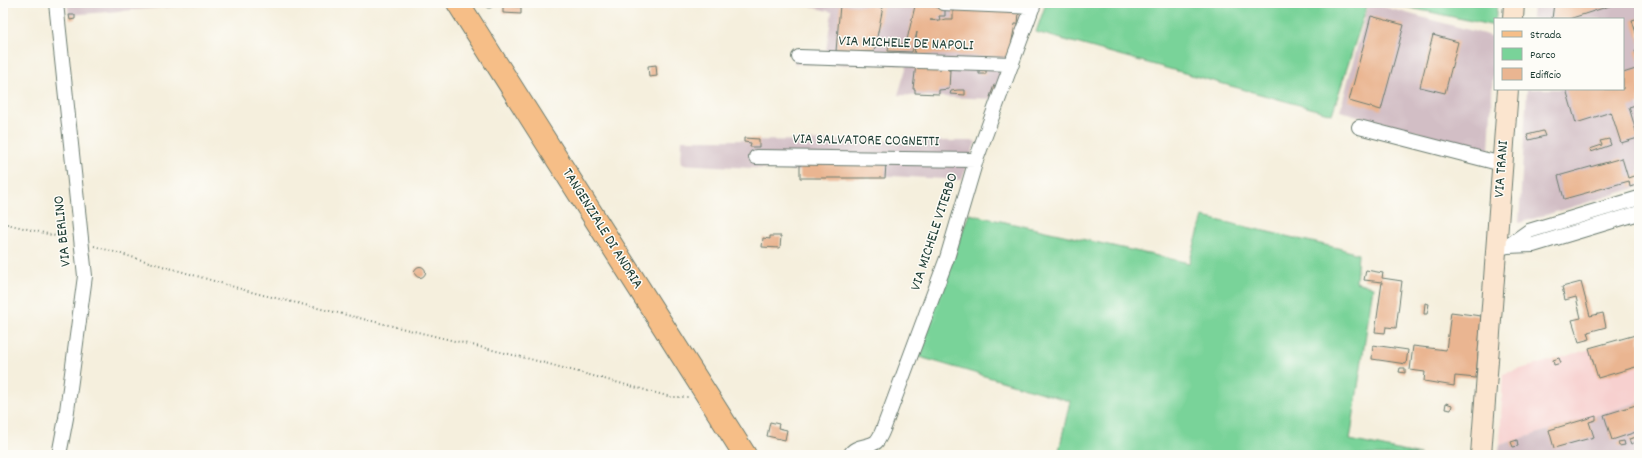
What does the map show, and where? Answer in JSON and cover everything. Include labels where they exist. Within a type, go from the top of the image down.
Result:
[{"type":"main road","name":"TANGENZIALE DI ANDRIA","points":[[458,3],[745,455]]},
{"type":"main road","points":[[1513,18],[1514,3]]},
{"type":"main road","name":"VIA TRANI","points":[[1481,455],[1502,248],[1502,164],[1508,90]]},
{"type":"street","name":"VIA BERLINO","points":[[56,3],[85,276],[66,418],[59,455]]},
{"type":"street","points":[[943,3],[1034,5]]},
{"type":"street","name":"VIA MICHELE VITERBO","points":[[850,455],[856,448],[873,444],[878,440],[884,427],[947,258],[976,160],[1034,5]]},
{"type":"street","name":"VIA MICHELE DE NAPOLI","points":[[799,57],[1012,64]]},
{"type":"street","points":[[1359,127],[1502,164]]},
{"type":"street","name":"VIA SALVATORE COGNETTI","points":[[756,157],[976,160]]},
{"type":"street","points":[[1502,248],[1529,231],[1639,198]]},
{"type":"street","points":[[1502,248],[1533,245],[1639,213]]},
{"type":"path","points":[[3,223],[81,243],[256,293],[530,360],[670,397],[707,396]]},
{"type":"shaded area","points":[[67,3],[211,3],[211,4],[69,15]]},
{"type":"shaded area","points":[[796,3],[1025,3],[994,99],[898,95],[907,65],[795,64],[793,51],[826,51],[832,12]]},
{"type":"shaded area","points":[[1369,3],[1494,37],[1489,151],[1340,111]]},
{"type":"shaded area","points":[[1533,3],[1639,3],[1639,187],[1519,223],[1527,90],[1624,90],[1624,18],[1532,18]]},
{"type":"shaded area","points":[[682,140],[976,141],[962,180],[681,164]]},
{"type":"shaded area","points":[[1639,335],[1639,403],[1500,445],[1503,374]]},
{"type":"shaded area","points":[[1639,402],[1639,455],[1498,455],[1500,445]]},
{"type":"green space","points":[[1046,3],[1368,3],[1332,114],[1036,32]]},
{"type":"green space","points":[[1388,3],[1497,3],[1494,26]]},
{"type":"green space","points":[[969,214],[1189,263],[1203,217],[1358,254],[1356,282],[1373,287],[1350,440],[1421,455],[1058,455],[1070,401],[916,356]]},
{"type":"building","points":[[1554,3],[1619,3],[1572,18],[1552,18]]},
{"type":"building","points":[[840,5],[883,7],[874,52],[836,51]]},
{"type":"building","points":[[503,6],[521,7],[521,14],[503,13]]},
{"type":"building","points":[[915,6],[945,7],[945,16],[939,16],[940,20],[930,20],[939,21],[953,19],[953,9],[1019,12],[1018,24],[1015,24],[1009,57],[914,54],[917,32],[912,52],[888,51],[889,44],[906,44]]},
{"type":"building","points":[[69,15],[75,15],[75,19],[70,20]]},
{"type":"building","points":[[1371,16],[1404,25],[1381,110],[1349,101]]},
{"type":"building","points":[[1639,18],[1639,43],[1632,20]]},
{"type":"building","points":[[1433,35],[1458,42],[1445,93],[1420,87]]},
{"type":"building","points":[[1639,50],[1639,62],[1635,51]]},
{"type":"building","points":[[916,64],[947,67],[948,70],[950,70],[949,89],[939,90],[939,94],[915,93],[915,89],[913,89]]},
{"type":"building","points":[[656,65],[657,76],[649,77],[648,66]]},
{"type":"building","points":[[979,68],[986,68],[986,74],[979,74]]},
{"type":"building","points":[[1639,68],[1639,104],[1629,107],[1638,138],[1621,143],[1611,112],[1576,123],[1566,90],[1624,90],[1624,73]]},
{"type":"building","points":[[994,85],[997,86],[993,97],[990,97]]},
{"type":"building","points":[[965,90],[965,95],[950,94],[951,91]]},
{"type":"building","points":[[1543,131],[1545,136],[1529,140],[1527,135]]},
{"type":"building","points":[[744,138],[759,139],[759,147],[750,147],[751,143],[744,142]]},
{"type":"building","points":[[1609,139],[1611,145],[1591,152],[1590,149],[1602,145],[1600,141]]},
{"type":"building","points":[[1622,158],[1628,178],[1639,174],[1639,184],[1630,187],[1629,181],[1564,199],[1558,176]]},
{"type":"building","points":[[800,164],[886,164],[885,178],[800,178]]},
{"type":"building","points":[[770,236],[781,236],[780,248],[762,247],[763,238],[770,239]]},
{"type":"building","points":[[418,267],[422,267],[424,268],[424,276],[418,277],[415,274],[415,270]]},
{"type":"building","points":[[1366,270],[1383,273],[1382,278],[1402,281],[1396,328],[1386,327],[1385,333],[1375,332],[1382,282],[1364,280]]},
{"type":"building","points":[[1581,282],[1590,316],[1603,313],[1606,327],[1588,332],[1590,339],[1579,342],[1572,320],[1581,318],[1576,297],[1565,300],[1562,287]]},
{"type":"building","points":[[1425,303],[1429,304],[1427,314],[1424,314]]},
{"type":"building","points":[[1451,312],[1481,316],[1476,378],[1455,376],[1454,386],[1424,381],[1425,372],[1410,370],[1413,346],[1446,350]]},
{"type":"building","points":[[1639,334],[1639,366],[1598,378],[1589,348]]},
{"type":"building","points":[[1373,345],[1408,350],[1406,364],[1372,359]]},
{"type":"building","points":[[1559,358],[1561,363],[1554,365],[1553,360]]},
{"type":"building","points":[[1400,368],[1405,368],[1405,373],[1399,372]]},
{"type":"building","points":[[1446,403],[1452,405],[1451,410],[1445,409]]},
{"type":"building","points":[[1639,404],[1639,431],[1612,440],[1604,415]]},
{"type":"building","points":[[1596,416],[1596,420],[1589,422],[1594,437],[1554,448],[1549,430]]},
{"type":"building","points":[[770,422],[779,424],[778,428],[787,430],[785,440],[767,436]]},
{"type":"building","points":[[1637,437],[1638,441],[1631,444],[1629,439]]},
{"type":"building","points":[[1517,440],[1518,446],[1513,447],[1511,442]]},
{"type":"building","points":[[1624,441],[1625,445],[1619,446],[1618,442]]}]
